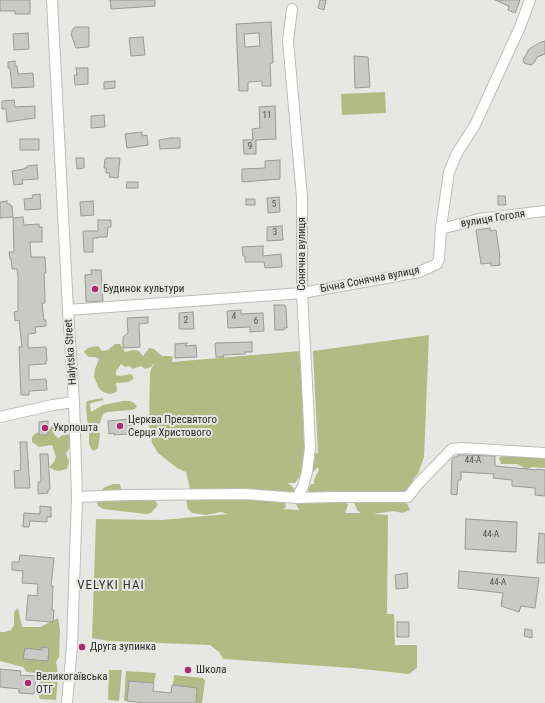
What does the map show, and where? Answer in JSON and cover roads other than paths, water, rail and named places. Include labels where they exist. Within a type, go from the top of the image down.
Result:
[{"type":"street","name":"Halytska Street","points":[[52,0],[74,402],[77,497],[72,646],[67,703]]},
{"type":"street","name":"Бічна Сонячна вулиця","points":[[68,310],[302,293],[419,272],[437,264],[439,259],[441,228],[449,172],[457,152],[475,125],[520,28],[530,0]]},
{"type":"street","name":"Сонячна вулиця","points":[[292,8],[288,41],[302,197],[302,293],[310,448],[307,472],[303,486],[297,498]]},
{"type":"street","name":"вулиця Гоголя","points":[[441,228],[479,219],[545,211]]},
{"type":"street","points":[[0,417],[53,405],[74,402]]},
{"type":"street","points":[[77,497],[245,494],[297,498],[408,497],[418,484],[452,449],[462,448],[545,452]]},
{"type":"place","name":"Будинок культури","points":[[95,289]]},
{"type":"place","name":"Церква Пресвятого Серця Христового","points":[[120,426]]},
{"type":"place","name":"Укрпошта","points":[[45,428]]},
{"type":"place","name":"Друга зупинка","points":[[82,647]]},
{"type":"place","name":"Школа","points":[[188,670]]},
{"type":"place","name":"Великогаївська ОТГ","points":[[28,683]]},
{"type":"district","name":"VELYKI HAI","points":[[111,586]]}]
